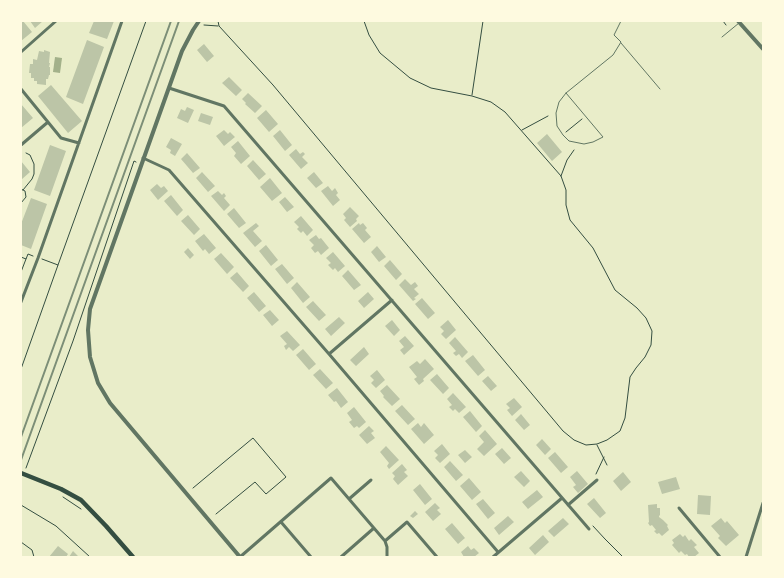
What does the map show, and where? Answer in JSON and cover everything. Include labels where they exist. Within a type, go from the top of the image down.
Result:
[{"type":"main road","points":[[21,473],[61,489],[81,500],[133,557]]},
{"type":"street","points":[[21,52],[56,21]]},
{"type":"street","points":[[21,302],[122,21]]},
{"type":"street","points":[[199,21],[192,30],[182,51],[90,309],[88,330],[90,357],[98,382],[110,403],[240,557],[331,478],[385,541],[387,557]]},
{"type":"street","points":[[739,22],[763,49]]},
{"type":"street","points":[[169,88],[224,106],[589,529]]},
{"type":"street","points":[[21,89],[61,138],[79,143]]},
{"type":"street","points":[[21,145],[48,122]]},
{"type":"street","points":[[143,158],[169,170],[498,552]]},
{"type":"street","points":[[21,288],[26,290]]},
{"type":"street","points":[[329,354],[392,300]]},
{"type":"street","points":[[348,499],[371,480]]},
{"type":"street","points":[[568,505],[598,480]]},
{"type":"street","points":[[493,557],[562,498]]},
{"type":"street","points":[[746,557],[763,503]]},
{"type":"street","points":[[679,508],[720,557]]},
{"type":"street","points":[[281,522],[311,557]]},
{"type":"street","points":[[385,541],[407,522],[437,557]]},
{"type":"street","points":[[341,557],[374,528]]},
{"type":"lane","points":[[621,21],[614,35],[660,89]]},
{"type":"lane","points":[[722,37],[739,22]]},
{"type":"lane","points":[[566,93],[603,137],[594,142],[584,144],[570,140],[563,135],[557,126],[556,113],[559,102],[566,93],[613,54],[621,42]]},
{"type":"path","points":[[21,368],[146,21]]},
{"type":"path","points":[[218,21],[219,26],[273,85],[563,431],[574,440],[586,445],[597,444],[607,440],[620,432],[625,418],[630,377],[646,357],[651,345],[652,331],[646,318],[615,290],[593,248],[570,220],[566,205],[566,190],[561,176],[505,112],[491,102],[472,96],[431,88],[410,78],[380,53],[369,35],[364,21]]},
{"type":"path","points":[[472,96],[482,21]]},
{"type":"path","points":[[723,21],[726,25]]},
{"type":"path","points":[[204,25],[219,26]]},
{"type":"path","points":[[522,131],[548,116]]},
{"type":"path","points":[[563,135],[586,116]]},
{"type":"path","points":[[561,176],[567,160],[574,150]]},
{"type":"path","points":[[21,203],[26,197],[26,193],[22,190],[32,179],[34,169],[32,158],[26,153]]},
{"type":"path","points":[[28,464],[73,341],[126,184],[134,162],[136,162]]},
{"type":"path","points":[[21,272],[28,254],[34,257]]},
{"type":"path","points":[[21,256],[26,259]]},
{"type":"path","points":[[42,259],[58,265]]},
{"type":"path","points":[[193,488],[253,438],[286,477],[266,494],[255,482],[216,514]]},
{"type":"path","points":[[597,444],[608,465]]},
{"type":"path","points":[[598,480],[596,476],[604,457]]},
{"type":"path","points":[[62,497],[82,510]]},
{"type":"path","points":[[21,505],[56,526],[90,557]]},
{"type":"path","points":[[591,523],[623,557]]},
{"type":"path","points":[[21,542],[32,550],[34,557]]},
{"type":"shaded area","points":[[55,57],[62,58],[60,73],[53,72]]},
{"type":"building","points":[[21,21],[32,32],[21,41]]},
{"type":"building","points":[[30,21],[43,21],[35,28]]},
{"type":"building","points":[[94,21],[114,21],[107,39],[89,33]]},
{"type":"building","points":[[87,40],[104,47],[83,104],[66,97]]},
{"type":"building","points":[[204,44],[214,56],[207,62],[197,50]]},
{"type":"building","points":[[44,50],[50,52],[50,75],[46,79],[46,85],[37,84],[37,81],[31,78],[31,73],[29,73],[30,64],[33,64],[33,59],[37,60],[39,51],[44,52]]},
{"type":"building","points":[[229,77],[242,90],[236,96],[222,83]]},
{"type":"building","points":[[51,85],[82,121],[68,133],[38,96]]},
{"type":"building","points":[[248,93],[262,106],[255,113],[242,99]]},
{"type":"building","points":[[21,104],[33,118],[21,128]]},
{"type":"building","points":[[187,107],[194,110],[188,123],[177,118],[181,109],[185,111]]},
{"type":"building","points":[[266,110],[278,124],[269,132],[257,118]]},
{"type":"building","points":[[201,113],[213,117],[210,125],[198,121]]},
{"type":"building","points":[[224,130],[228,134],[230,132],[235,137],[224,146],[216,136]]},
{"type":"building","points":[[280,130],[292,145],[285,151],[273,136]]},
{"type":"building","points":[[547,134],[562,152],[552,161],[537,143]]},
{"type":"building","points":[[171,138],[182,144],[175,156],[166,147]]},
{"type":"building","points":[[238,141],[250,156],[241,164],[234,156],[236,153],[231,147]]},
{"type":"building","points":[[50,145],[66,151],[50,196],[34,190]]},
{"type":"building","points":[[296,149],[300,154],[303,152],[305,154],[302,157],[308,163],[301,169],[289,155]]},
{"type":"building","points":[[187,153],[200,168],[193,173],[181,159]]},
{"type":"building","points":[[253,160],[266,174],[259,180],[247,166]]},
{"type":"building","points":[[21,161],[30,172],[21,180]]},
{"type":"building","points":[[202,172],[215,186],[208,192],[196,178]]},
{"type":"building","points":[[314,172],[323,183],[316,188],[307,178]]},
{"type":"building","points":[[270,178],[282,193],[272,201],[260,187]]},
{"type":"building","points":[[157,184],[161,188],[164,186],[168,191],[158,200],[150,190]]},
{"type":"building","points":[[328,186],[332,191],[335,188],[338,193],[336,195],[340,200],[333,206],[321,191]]},
{"type":"building","points":[[218,191],[222,195],[224,193],[226,196],[224,198],[230,205],[224,211],[211,196]]},
{"type":"building","points":[[171,195],[183,210],[177,216],[164,201]]},
{"type":"building","points":[[285,197],[294,207],[287,212],[279,202]]},
{"type":"building","points":[[31,198],[47,204],[31,249],[21,245],[21,224]]},
{"type":"building","points":[[350,207],[359,216],[356,219],[357,221],[350,227],[344,220],[346,218],[343,214]]},
{"type":"building","points":[[234,208],[246,223],[239,228],[227,214]]},
{"type":"building","points":[[188,215],[200,229],[194,235],[181,221]]},
{"type":"building","points":[[301,216],[313,230],[307,236],[303,231],[301,233],[297,229],[299,227],[294,222]]},
{"type":"building","points":[[256,223],[259,226],[253,231],[262,241],[255,247],[243,233]]},
{"type":"building","points":[[359,223],[360,225],[363,223],[367,228],[365,230],[371,237],[364,243],[352,229]]},
{"type":"building","points":[[204,234],[216,248],[209,254],[205,249],[203,251],[195,241]]},
{"type":"building","points":[[316,235],[329,248],[321,255],[318,251],[315,253],[311,248],[314,245],[309,240]]},
{"type":"building","points":[[266,245],[278,260],[271,266],[259,251]]},
{"type":"building","points":[[377,246],[386,257],[379,262],[371,252]]},
{"type":"building","points":[[188,248],[194,255],[190,259],[184,252]]},
{"type":"building","points":[[333,252],[345,266],[338,272],[335,268],[333,270],[328,265],[331,263],[326,258]]},
{"type":"building","points":[[221,253],[234,267],[227,274],[214,259]]},
{"type":"building","points":[[390,260],[402,274],[396,280],[384,266]]},
{"type":"building","points":[[282,264],[294,278],[287,284],[275,269]]},
{"type":"building","points":[[348,270],[361,285],[354,290],[342,276]]},
{"type":"building","points":[[237,272],[249,286],[243,292],[230,278]]},
{"type":"building","points":[[405,279],[411,285],[415,282],[418,286],[414,289],[419,294],[413,301],[399,285]]},
{"type":"building","points":[[297,282],[310,297],[303,303],[291,288]]},
{"type":"building","points":[[254,292],[266,306],[259,312],[247,298]]},
{"type":"building","points":[[368,292],[374,299],[364,308],[358,301]]},
{"type":"building","points":[[422,298],[435,313],[428,319],[415,304]]},
{"type":"building","points":[[313,301],[326,315],[319,321],[306,307]]},
{"type":"building","points":[[270,310],[279,320],[272,326],[263,315]]},
{"type":"building","points":[[339,317],[345,323],[331,336],[325,329]]},
{"type":"building","points":[[392,320],[400,330],[394,336],[385,326]]},
{"type":"building","points":[[448,320],[456,330],[446,339],[441,334],[444,331],[440,327]]},
{"type":"building","points":[[287,331],[300,345],[293,351],[289,347],[286,350],[284,346],[287,344],[280,336]]},
{"type":"building","points":[[405,336],[414,346],[404,355],[400,350],[404,347],[399,341]]},
{"type":"building","points":[[455,337],[468,352],[462,358],[459,354],[456,356],[453,353],[456,351],[449,343]]},
{"type":"building","points":[[364,347],[369,354],[356,366],[350,360]]},
{"type":"building","points":[[303,349],[316,364],[309,370],[296,355]]},
{"type":"building","points":[[473,355],[485,370],[478,376],[465,361]]},
{"type":"building","points":[[425,359],[434,369],[419,385],[414,379],[417,377],[409,367],[417,361],[420,364]]},
{"type":"building","points":[[320,369],[333,383],[326,389],[313,375]]},
{"type":"building","points":[[377,370],[385,380],[376,388],[371,383],[374,380],[370,376]]},
{"type":"building","points":[[437,374],[449,388],[443,394],[430,380]]},
{"type":"building","points":[[488,376],[497,386],[491,391],[482,381]]},
{"type":"building","points":[[387,385],[400,399],[392,406],[380,391]]},
{"type":"building","points":[[337,388],[348,402],[341,408],[328,395]]},
{"type":"building","points":[[453,393],[466,407],[459,413],[449,407],[452,405],[447,399]]},
{"type":"building","points":[[514,398],[522,407],[512,416],[507,410],[510,408],[506,404]]},
{"type":"building","points":[[402,405],[415,419],[408,425],[395,411]]},
{"type":"building","points":[[354,407],[366,422],[359,428],[357,426],[354,428],[349,422],[352,420],[347,413]]},
{"type":"building","points":[[470,411],[482,426],[476,432],[463,417]]},
{"type":"building","points":[[521,414],[530,425],[524,430],[515,420]]},
{"type":"building","points":[[418,423],[421,427],[424,423],[434,435],[424,444],[411,429]]},
{"type":"building","points":[[369,426],[374,431],[371,433],[375,438],[367,444],[359,435]]},
{"type":"building","points":[[485,430],[497,444],[484,456],[477,449],[484,442],[479,436]]},
{"type":"building","points":[[542,439],[551,449],[545,455],[536,445]]},
{"type":"building","points":[[442,444],[450,454],[440,463],[435,458],[438,455],[434,451]]},
{"type":"building","points":[[386,446],[399,460],[389,469],[387,466],[389,463],[380,452]]},
{"type":"building","points":[[502,448],[511,458],[504,464],[495,454]]},
{"type":"building","points":[[465,450],[472,457],[465,463],[458,455]]},
{"type":"building","points":[[555,452],[568,467],[561,473],[548,458]]},
{"type":"building","points":[[450,461],[463,475],[456,481],[444,467]]},
{"type":"building","points":[[402,464],[407,470],[404,472],[408,476],[398,485],[393,479],[395,476],[392,473]]},
{"type":"building","points":[[521,471],[530,481],[524,487],[514,477]]},
{"type":"building","points":[[577,471],[588,484],[578,493],[573,487],[576,485],[570,477]]},
{"type":"building","points":[[623,472],[631,482],[621,491],[613,481]]},
{"type":"building","points":[[676,477],[680,489],[662,494],[658,482]]},
{"type":"building","points":[[469,478],[481,492],[472,500],[460,486]]},
{"type":"building","points":[[420,484],[432,499],[425,505],[413,490]]},
{"type":"building","points":[[537,490],[543,497],[528,509],[522,502]]},
{"type":"building","points":[[698,495],[711,496],[710,515],[697,514]]},
{"type":"building","points":[[594,498],[606,513],[600,518],[587,504]]},
{"type":"building","points":[[483,499],[495,513],[488,519],[476,504]]},
{"type":"building","points":[[435,503],[440,508],[437,510],[441,514],[433,521],[425,512]]},
{"type":"building","points":[[657,504],[657,508],[660,508],[659,517],[668,525],[669,530],[662,536],[659,533],[657,534],[652,525],[650,526],[648,523],[648,505]]},
{"type":"building","points":[[415,511],[418,514],[413,518],[410,516]]},
{"type":"building","points":[[508,516],[514,522],[499,535],[494,528]]},
{"type":"building","points":[[563,518],[569,524],[554,537],[548,531]]},
{"type":"building","points":[[721,518],[725,523],[727,521],[739,535],[726,546],[718,538],[720,536],[711,526]]},
{"type":"building","points":[[452,523],[465,538],[458,544],[445,529]]},
{"type":"building","points":[[680,534],[683,537],[685,535],[689,541],[691,539],[697,545],[694,547],[699,553],[694,557],[689,557],[681,551],[679,553],[672,545],[674,543],[672,540]]},
{"type":"building","points":[[543,535],[549,542],[535,555],[529,548]]},
{"type":"building","points":[[58,546],[68,554],[66,557],[49,557]]},
{"type":"building","points":[[468,546],[471,550],[474,548],[479,553],[474,557],[464,557],[461,552]]},
{"type":"building","points":[[73,551],[79,557],[69,557]]},
{"type":"railway","points":[[21,437],[171,21]]},
{"type":"railway","points":[[21,460],[179,21]]}]
